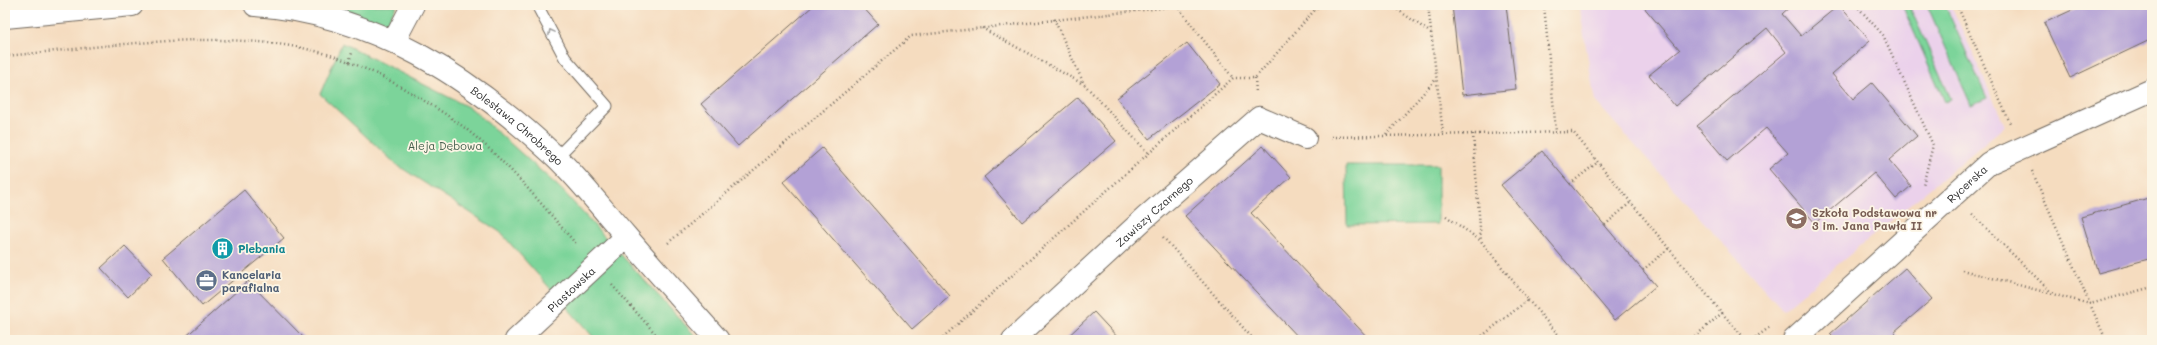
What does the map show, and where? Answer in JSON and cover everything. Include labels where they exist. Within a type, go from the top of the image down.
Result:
[{"type":"street","points":[[5,17],[132,5]]},
{"type":"street","name":"Bolesława Chrobrego","points":[[256,5],[287,7],[336,18],[394,40],[464,83],[506,114],[556,158],[718,340]]},
{"type":"street","points":[[394,40],[413,5]]},
{"type":"street","name":"Rycerska","points":[[1794,340],[1989,163],[2152,90]]},
{"type":"street","name":"Zawiszy Czarnego","points":[[1013,340],[1145,218],[1259,118],[1305,138]]},
{"type":"street","name":"Piastowska","points":[[516,340],[626,236]]},
{"type":"lane","points":[[537,5],[565,58],[607,106],[556,158]]},
{"type":"path","points":[[662,248],[706,213],[911,36],[1189,5]]},
{"type":"path","points":[[940,340],[1233,78],[1255,78],[1320,5]]},
{"type":"path","points":[[1391,5],[1431,34]]},
{"type":"path","points":[[1428,5],[1442,134]]},
{"type":"path","points":[[1544,5],[1556,132]]},
{"type":"path","points":[[1856,5],[1883,35],[1933,145],[1923,186]]},
{"type":"path","points":[[1957,5],[2012,127]]},
{"type":"path","points":[[1177,6],[1233,78]]},
{"type":"path","points":[[1054,20],[1084,84],[1148,153]]},
{"type":"path","points":[[981,27],[1084,84]]},
{"type":"path","points":[[5,56],[164,42],[226,41],[306,49],[349,62],[410,92],[470,131],[520,179],[661,340]]},
{"type":"path","points":[[1386,136],[1436,78]]},
{"type":"path","points":[[1305,138],[1573,132],[1746,340]]},
{"type":"path","points":[[1473,134],[1481,241]]},
{"type":"path","points":[[1570,184],[1598,162]]},
{"type":"path","points":[[2029,164],[2106,340]]},
{"type":"path","points":[[1605,225],[1631,202]]},
{"type":"path","points":[[1966,208],[2053,294]]},
{"type":"path","points":[[1446,216],[1481,241],[1528,300],[1563,340]]},
{"type":"path","points":[[1145,218],[1254,340]]},
{"type":"path","points":[[1643,270],[1669,248]]},
{"type":"path","points":[[1962,270],[2090,304],[2152,287]]},
{"type":"path","points":[[1477,340],[1528,300]]},
{"type":"path","points":[[1691,340],[1722,313]]},
{"type":"shaded area","name":"Szkoła Podstawowa nr 3 im. Jana Pawła II","points":[[1579,5],[1951,5],[2005,126],[1783,310],[1595,101]]},
{"type":"green space","points":[[314,5],[397,5],[384,28]]},
{"type":"green space","points":[[1902,5],[1909,5],[1951,99],[1945,102]]},
{"type":"green space","points":[[1927,5],[1945,5],[1987,98],[1971,105]]},
{"type":"green space","name":"Aleja Dębowa","points":[[342,43],[472,109],[561,189],[699,340],[596,340],[500,232],[397,165],[320,94]]},
{"type":"green space","points":[[1346,165],[1438,165],[1438,224],[1347,225]]},
{"type":"building","points":[[814,5],[861,5],[878,24],[738,146],[701,104]]},
{"type":"building","points":[[1452,5],[1506,5],[1516,89],[1462,95]]},
{"type":"building","points":[[1642,5],[1792,5],[1782,14],[1801,36],[1839,5],[1870,41],[1832,74],[1853,99],[1872,83],[1917,136],[1889,160],[1911,186],[1896,199],[1874,173],[1815,223],[1769,169],[1788,153],[1766,128],[1727,161],[1697,126],[1786,52],[1767,28],[1675,106],[1649,75],[1680,50]]},
{"type":"building","points":[[2083,5],[2152,5],[2152,39],[2070,78],[2044,23]]},
{"type":"building","points":[[1187,43],[1220,84],[1149,139],[1117,98]]},
{"type":"building","points":[[1078,97],[1116,141],[1022,222],[984,177]]},
{"type":"building","points":[[1263,146],[1291,177],[1251,213],[1370,340],[1301,340],[1185,216]]},
{"type":"building","points":[[822,148],[950,296],[912,329],[783,182]]},
{"type":"building","points":[[1542,151],[1656,286],[1615,320],[1501,185]]},
{"type":"building","name":"Plebania","points":[[244,190],[284,238],[202,306],[163,258]]},
{"type":"building","points":[[2152,197],[2152,258],[2098,273],[2081,217]]},
{"type":"building","points":[[125,246],[152,274],[128,297],[101,268]]},
{"type":"building","points":[[1905,268],[1932,299],[1894,332],[1901,340],[1836,340],[1830,334]]},
{"type":"building","points":[[248,281],[306,340],[182,340]]},
{"type":"building","points":[[1094,312],[1120,340],[1064,340]]},
{"type":"place","name":"Szkoła Podstawowa nr 3 im. Jana Pawła II","points":[[1797,218]]},
{"type":"place","name":"Plebania","points":[[223,248]]},
{"type":"place","name":"Kancelaria parafialna","points":[[206,280]]}]
